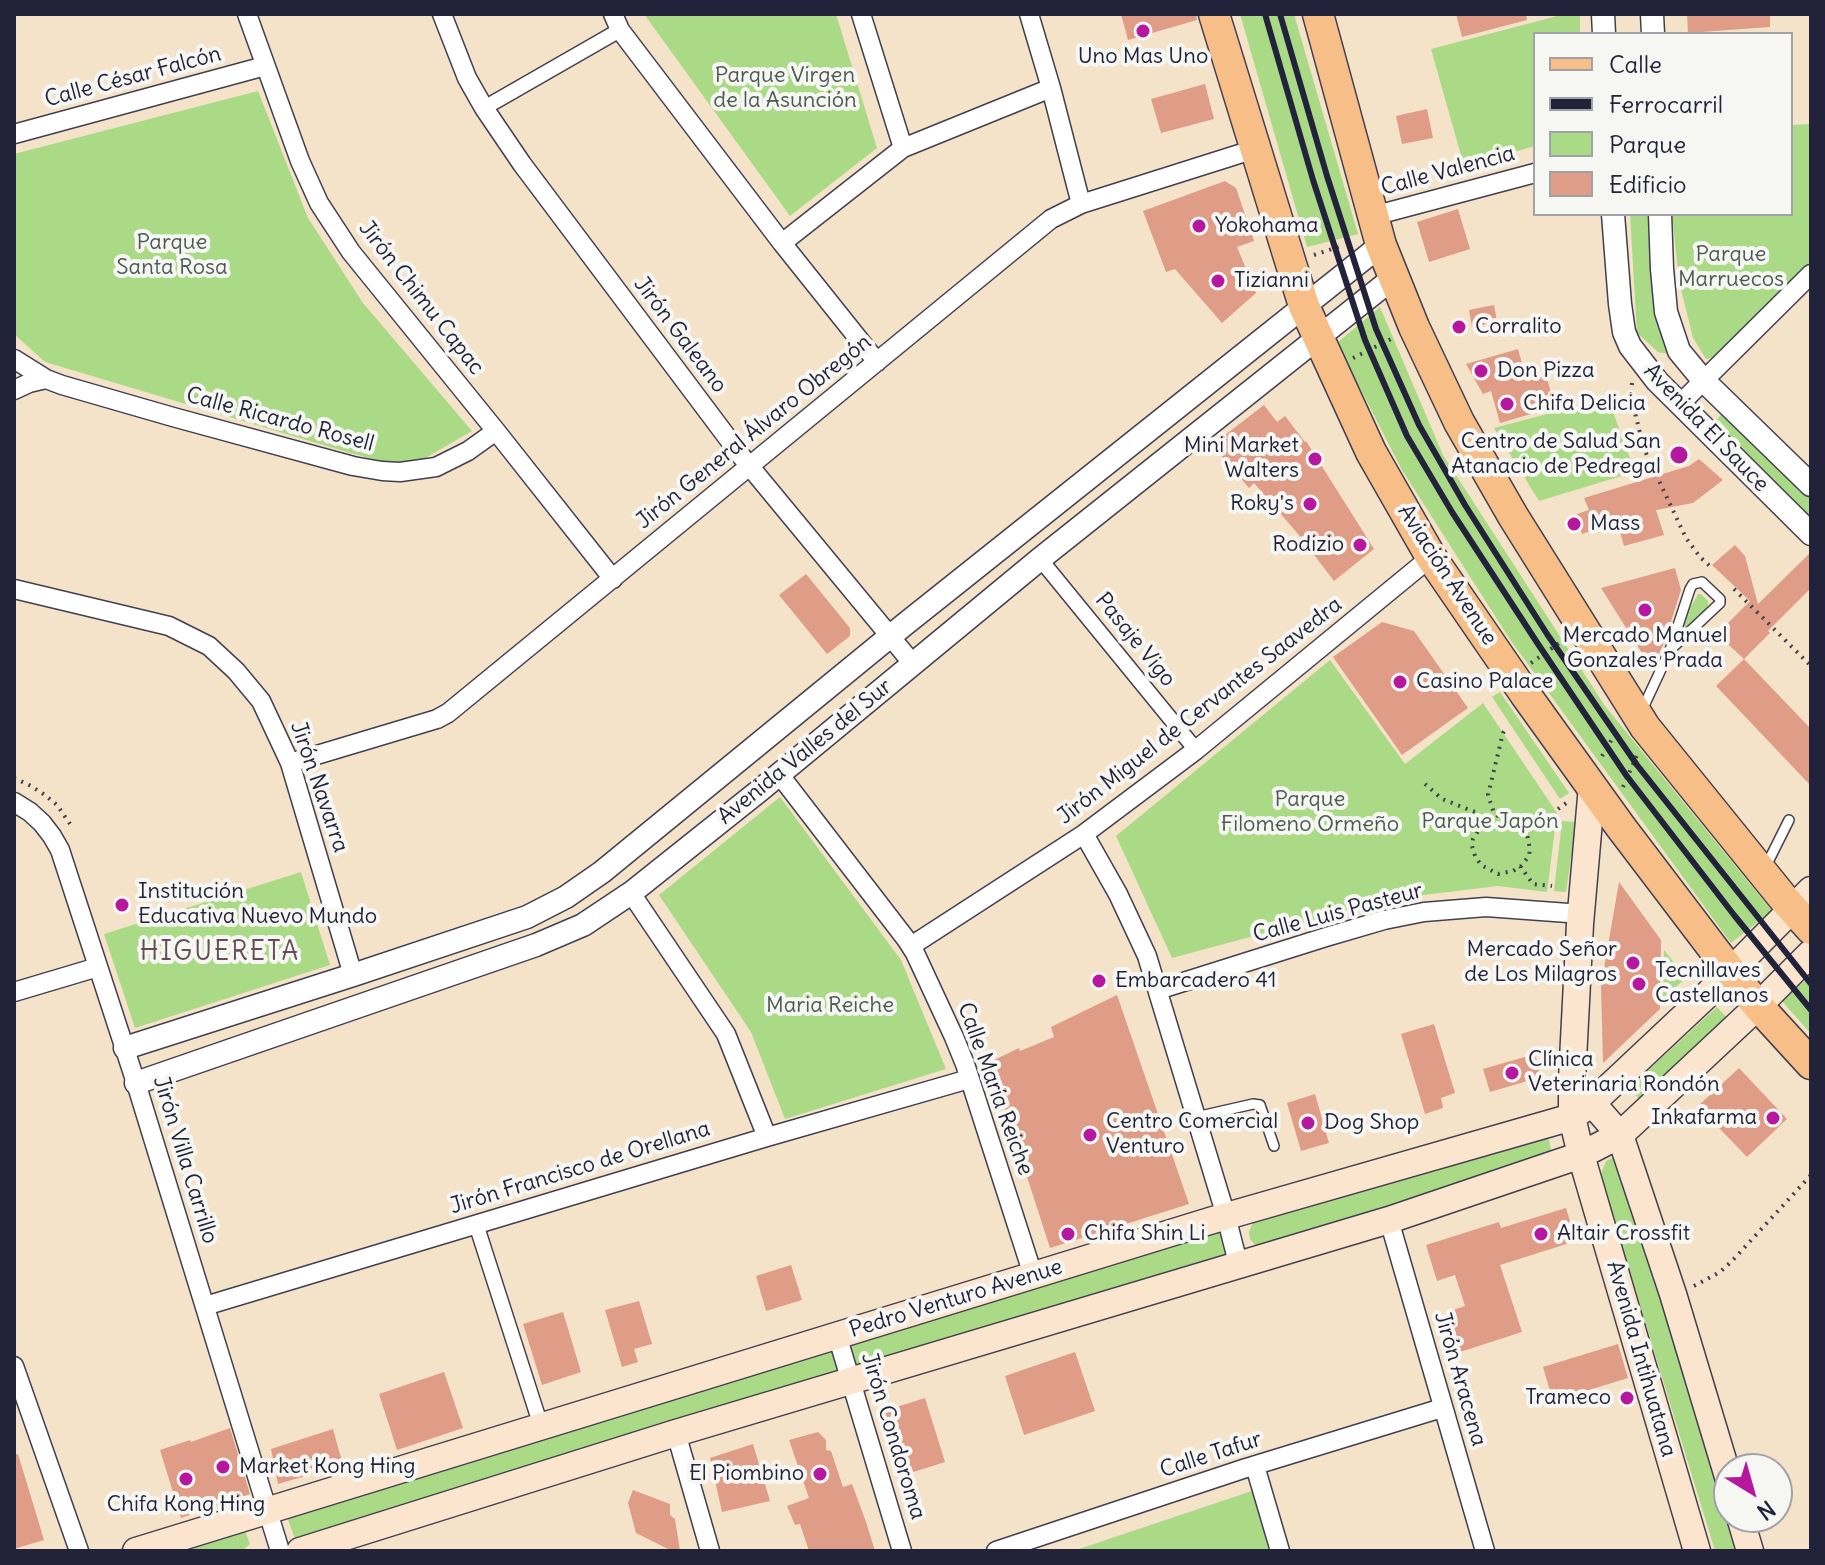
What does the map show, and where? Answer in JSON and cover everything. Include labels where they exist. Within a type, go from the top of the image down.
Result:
[{"type":"main road","name":"Aviación Avenue","points":[[1214,14],[1304,306],[1371,452],[1431,557],[1611,814],[1758,1006],[1811,1064]]},
{"type":"main road","points":[[1318,14],[1381,245],[1459,422],[1513,516],[1644,724],[1763,873],[1805,910]]},
{"type":"main road","name":"Avenida Intihuatana","points":[[1592,786],[1572,1079],[1582,1110],[1581,1155],[1697,1551]]},
{"type":"main road","name":"Pedro Venturo Avenue","points":[[136,1551],[1226,1216],[1582,1110],[1731,972],[1805,910]]},
{"type":"main road","points":[[300,1551],[676,1433],[1239,1267],[1581,1155],[1620,1135],[1811,953]]},
{"type":"main road","points":[[1582,1110],[1620,1135],[1673,1294],[1721,1453]]},
{"type":"street","name":"Jirón Chimu Capac","points":[[247,14],[300,161],[319,203],[351,252],[613,579]]},
{"type":"street","name":"Jirón Galeano","points":[[442,14],[467,78],[531,176],[751,466],[913,664]]},
{"type":"street","points":[[861,14],[903,148]]},
{"type":"street","points":[[1029,14],[1081,204]]},
{"type":"street","points":[[484,108],[616,22],[782,243],[877,362]]},
{"type":"street","name":"Calle César Falcón","points":[[14,134],[265,66]]},
{"type":"street","points":[[782,243],[903,148],[1051,88]]},
{"type":"street","name":"Jirón General Álvaro Obregón","points":[[290,763],[437,719],[448,713],[1051,219],[1081,204],[1255,149]]},
{"type":"street","name":"Calle Valencia","points":[[1373,216],[1533,174]]},
{"type":"street","name":"Avenida El Sauce","points":[[1613,216],[1624,332],[1634,353],[1657,381],[1811,534]]},
{"type":"street","name":"Avenida El Sauce","points":[[1660,216],[1666,312],[1679,351],[1703,380],[1811,485]]},
{"type":"street","name":"Avenida Valles del Sur","points":[[125,1048],[527,917],[566,897],[602,872],[890,637],[1381,245]]},
{"type":"street","points":[[1680,404],[1811,274]]},
{"type":"street","name":"Avenida Valles del Sur","points":[[136,1083],[536,945],[583,925],[631,893],[1040,559],[1393,278]]},
{"type":"street","name":"Calle Ricardo Rosell","points":[[14,359],[46,379],[173,417],[353,466],[382,471],[436,467],[468,451],[496,431]]},
{"type":"street","points":[[14,390],[46,379]]},
{"type":"street","name":"Jirón Miguel de Cervantes Saavedra","points":[[911,946],[1084,834],[1196,750],[1431,557]]},
{"type":"street","name":"Pasaje Vigo","points":[[1040,559],[1196,750]]},
{"type":"street","name":"Jirón Navarra","points":[[14,589],[169,626],[209,646],[236,671],[261,701],[290,763],[353,975]]},
{"type":"street","name":"Calle María Reiche","points":[[779,774],[911,946],[954,1037],[1033,1275]]},
{"type":"street","name":"Jirón Villa Carrillo","points":[[14,802],[42,823],[60,850],[136,1083],[280,1551]]},
{"type":"street","points":[[1084,834],[1127,911],[1147,956],[1239,1267]]},
{"type":"street","points":[[631,893],[726,1034],[767,1137]]},
{"type":"street","name":"Calle Luis Pasteur","points":[[1158,990],[1326,937],[1424,912],[1486,907],[1582,914]]},
{"type":"street","points":[[14,992],[98,967]]},
{"type":"street","name":"Jirón Francisco de Orellana","points":[[205,1306],[969,1079]]},
{"type":"street","name":"Jirón Aracena","points":[[1389,1220],[1485,1551]]},
{"type":"street","points":[[476,1224],[541,1426]]},
{"type":"street","name":"Jirón Condoroma","points":[[837,1335],[902,1551]]},
{"type":"street","points":[[14,1366],[79,1551]]},
{"type":"street","name":"Calle Tafur","points":[[996,1551],[1442,1408]]},
{"type":"street","points":[[676,1433],[710,1551]]},
{"type":"street","points":[[1255,1466],[1280,1551]]},
{"type":"lane","points":[[1644,724],[1690,589],[1693,584],[1702,582],[1720,599],[1720,603],[1670,650]]},
{"type":"lane","points":[[1763,873],[1789,820]]},
{"type":"lane","points":[[1196,1117],[1260,1105],[1274,1146]]},
{"type":"path","points":[[1313,255],[1349,244]]},
{"type":"path","points":[[1346,362],[1393,338]]},
{"type":"path","points":[[1634,353],[1631,397],[1644,449],[1686,538],[1722,578]]},
{"type":"path","points":[[1732,588],[1811,666]]},
{"type":"path","points":[[1529,664],[1562,641]]},
{"type":"path","points":[[1611,814],[1644,724]]},
{"type":"path","points":[[1425,784],[1442,799],[1475,812],[1481,826],[1472,846],[1481,865],[1498,874],[1520,866],[1529,856],[1527,834],[1517,821],[1494,813],[1488,795],[1503,733],[1507,728]]},
{"type":"path","points":[[1520,866],[1533,884],[1552,886]]},
{"type":"path","points":[[1673,1294],[1720,1272],[1811,1175]]},
{"type":"green space","name":"Parque Virgen de la Asunción","points":[[644,14],[836,14],[877,148],[790,216]]},
{"type":"green space","points":[[1240,14],[1294,14],[1358,234],[1307,247]]},
{"type":"green space","points":[[1565,14],[1580,14],[1580,32],[1533,32],[1533,147],[1464,166],[1431,49]]},
{"type":"green space","name":"Parque Santa Rosa","points":[[258,91],[308,218],[363,303],[472,431],[422,460],[386,462],[350,453],[45,362],[14,334],[14,154]]},
{"type":"green space","name":"Parque Marruecos","points":[[1811,124],[1811,265],[1720,356],[1706,359],[1693,338],[1679,281],[1672,216],[1793,216],[1793,125]]},
{"type":"green space","points":[[1630,216],[1648,216],[1653,302],[1668,354],[1658,352],[1637,333]]},
{"type":"green space","points":[[1380,307],[1443,455],[1605,706],[1772,911],[1731,943],[1511,641],[1402,470],[1337,343]]},
{"type":"green space","points":[[1608,398],[1635,472],[1539,501],[1494,428]]},
{"type":"green space","points":[[1723,413],[1811,498],[1811,517],[1715,421]]},
{"type":"green space","points":[[1698,594],[1708,601],[1708,607],[1685,627],[1682,622]]},
{"type":"green space","name":"Parque Filomeno Ormeño","points":[[1330,660],[1405,764],[1483,703],[1557,813],[1547,892],[1498,886],[1391,899],[1172,958],[1116,836]]},
{"type":"green space","points":[[1500,692],[1569,793],[1560,799],[1492,697]]},
{"type":"green space","name":"Maria Reiche","points":[[780,797],[901,960],[946,1069],[785,1119],[751,1032],[659,895]]},
{"type":"green space","points":[[1562,821],[1576,822],[1566,892],[1554,891]]},
{"type":"green space","points":[[301,872],[330,965],[135,1028],[104,934]]},
{"type":"green space","points":[[1664,950],[1686,978],[1663,998]]},
{"type":"green space","points":[[1811,976],[1811,1034],[1781,1000]]},
{"type":"green space","points":[[1717,1007],[1729,1020],[1641,1101],[1629,1088]]},
{"type":"green space","points":[[1545,1135],[1551,1150],[1548,1159],[1260,1247],[1250,1239],[1253,1222]]},
{"type":"green space","points":[[1614,1157],[1638,1205],[1713,1454],[1713,1533],[1735,1533],[1742,1551],[1715,1551],[1601,1177],[1606,1161]]},
{"type":"green space","points":[[1219,1232],[1223,1234],[1228,1253],[1224,1258],[856,1367],[847,1345]]},
{"type":"green space","points":[[833,1346],[843,1370],[298,1547],[284,1509]]},
{"type":"green space","points":[[1252,1491],[1269,1551],[1073,1551]]},
{"type":"green space","points":[[244,1528],[250,1544],[242,1551],[154,1551]]},
{"type":"building","name":"Uno Mas Uno","points":[[1121,14],[1196,14],[1197,20],[1128,40]]},
{"type":"building","points":[[1456,14],[1526,14],[1527,20],[1462,37]]},
{"type":"building","points":[[1687,14],[1770,14],[1770,27],[1688,32]]},
{"type":"building","points":[[1205,84],[1214,119],[1161,133],[1151,99]]},
{"type":"building","points":[[1427,109],[1433,138],[1402,144],[1396,116]]},
{"type":"building","name":"Yokohama","points":[[1225,181],[1236,188],[1254,241],[1237,247],[1256,293],[1222,323],[1175,269],[1166,272],[1143,211]]},
{"type":"building","points":[[1458,209],[1470,249],[1429,262],[1417,222]]},
{"type":"building","points":[[1494,305],[1497,322],[1472,327],[1469,310]]},
{"type":"building","points":[[1518,349],[1527,381],[1546,375],[1555,407],[1500,423],[1491,391],[1483,394],[1466,364]]},
{"type":"building","points":[[1264,405],[1277,422],[1285,416],[1306,441],[1374,549],[1334,581],[1254,483],[1249,488],[1212,445]]},
{"type":"building","points":[[1699,459],[1723,480],[1693,503],[1656,510],[1664,535],[1624,546],[1617,522],[1582,534],[1577,514],[1589,510],[1584,498],[1689,466]]},
{"type":"building","points":[[1735,545],[1745,556],[1758,604],[1811,552],[1811,588],[1744,659],[1717,634],[1750,601],[1712,565]]},
{"type":"building","name":"Mercado Manuel Gonzales Prada","points":[[1675,568],[1681,590],[1665,641],[1652,669],[1601,588]]},
{"type":"building","points":[[806,574],[850,628],[850,636],[827,654],[779,595]]},
{"type":"building","name":"Casino Palace","points":[[1382,622],[1414,631],[1468,708],[1402,755],[1333,657]]},
{"type":"building","points":[[1744,659],[1811,729],[1811,786],[1716,686]]},
{"type":"building","name":"Mercado Señor de Los Milagros","points":[[1619,882],[1661,940],[1660,1009],[1603,1063],[1601,986]]},
{"type":"building","name":"Centro Comercial Venturo","points":[[1117,995],[1189,1204],[1050,1248],[990,1062],[1019,1048],[1020,1051],[1054,1037],[1051,1027]]},
{"type":"building","points":[[1434,1024],[1455,1093],[1441,1098],[1443,1108],[1425,1114],[1401,1034]]},
{"type":"building","name":"Clínica Veterinaria Rondón","points":[[1535,1054],[1541,1077],[1490,1092],[1483,1069]]},
{"type":"building","points":[[1739,1068],[1787,1119],[1747,1157],[1698,1106]]},
{"type":"building","name":"Dog Shop","points":[[1315,1094],[1329,1143],[1301,1151],[1287,1103]]},
{"type":"building","points":[[1566,1208],[1576,1241],[1500,1265],[1522,1332],[1460,1352],[1447,1312],[1465,1306],[1455,1275],[1437,1281],[1426,1245],[1499,1222],[1501,1228]]},
{"type":"building","points":[[791,1265],[802,1300],[766,1311],[756,1276]]},
{"type":"building","points":[[639,1301],[652,1344],[634,1349],[638,1362],[622,1367],[605,1310]]},
{"type":"building","points":[[563,1312],[581,1372],[542,1385],[523,1324]]},
{"type":"building","points":[[1618,1344],[1628,1378],[1553,1401],[1543,1367]]},
{"type":"building","points":[[1075,1352],[1095,1411],[1024,1435],[1005,1376]]},
{"type":"building","points":[[444,1372],[463,1428],[397,1450],[379,1394]]},
{"type":"building","points":[[925,1398],[945,1462],[904,1475],[884,1411]]},
{"type":"building","points":[[230,1428],[250,1494],[181,1518],[160,1450]]},
{"type":"building","points":[[333,1429],[343,1465],[278,1484],[271,1449]]},
{"type":"building","points":[[818,1432],[826,1440],[826,1450],[831,1451],[843,1487],[852,1484],[875,1551],[809,1551],[800,1524],[795,1525],[787,1506],[809,1498],[789,1440]]},
{"type":"building","points":[[753,1444],[770,1501],[722,1512],[710,1458]]},
{"type":"building","points":[[18,1454],[44,1540],[14,1549],[14,1455]]},
{"type":"building","points":[[633,1490],[670,1504],[680,1551],[672,1551],[636,1533],[628,1503]]},
{"type":"railway","points":[[1265,14],[1313,180],[1365,340],[1407,436],[1452,512],[1626,775],[1811,1010]]},
{"type":"railway","points":[[1280,14],[1376,329],[1419,425],[1465,505],[1547,634],[1637,765],[1811,984]]},
{"type":"place","name":"Uno Mas Uno","points":[[1143,31]]},
{"type":"place","name":"Yokohama","points":[[1199,226]]},
{"type":"place","name":"Tizianni","points":[[1218,281]]},
{"type":"place","name":"Corralito","points":[[1459,327]]},
{"type":"place","name":"Don Pizza","points":[[1481,371]]},
{"type":"place","name":"Chifa Delicia","points":[[1507,404]]},
{"type":"place","name":"Centro de Salud San Atanacio de Pedregal","points":[[1679,455]]},
{"type":"place","name":"Mini Market Walters","points":[[1315,459]]},
{"type":"place","name":"Roky's","points":[[1310,504]]},
{"type":"place","name":"Mass","points":[[1574,524]]},
{"type":"place","name":"Rodizio","points":[[1360,545]]},
{"type":"place","name":"Mercado Manuel Gonzales Prada","points":[[1645,610]]},
{"type":"place","name":"Casino Palace","points":[[1400,682]]},
{"type":"place","name":"Institución Educativa Nuevo Mundo","points":[[122,905]]},
{"type":"place","name":"Mercado Señor de Los Milagros","points":[[1633,963]]},
{"type":"place","name":"Embarcadero 41","points":[[1099,981]]},
{"type":"place","name":"Tecnillaves Castellanos","points":[[1639,984]]},
{"type":"place","name":"Clínica Veterinaria Rondón","points":[[1512,1073]]},
{"type":"place","name":"Inkafarma","points":[[1773,1118]]},
{"type":"place","name":"Dog Shop","points":[[1308,1123]]},
{"type":"place","name":"Centro Comercial Venturo","points":[[1090,1135]]},
{"type":"place","name":"Chifa Shin Li","points":[[1068,1234]]},
{"type":"place","name":"Altair Crossfit","points":[[1541,1234]]},
{"type":"place","name":"Trameco","points":[[1627,1398]]},
{"type":"place","name":"Market Kong Hing","points":[[223,1467]]},
{"type":"place","name":"El Piombino","points":[[820,1474]]},
{"type":"place","name":"Chifa Kong Hing","points":[[186,1479]]},
{"type":"district","name":"HIGUERETA","points":[[220,953]]},
{"type":"park label","name":"Parque Japón","points":[[1490,822]]}]
